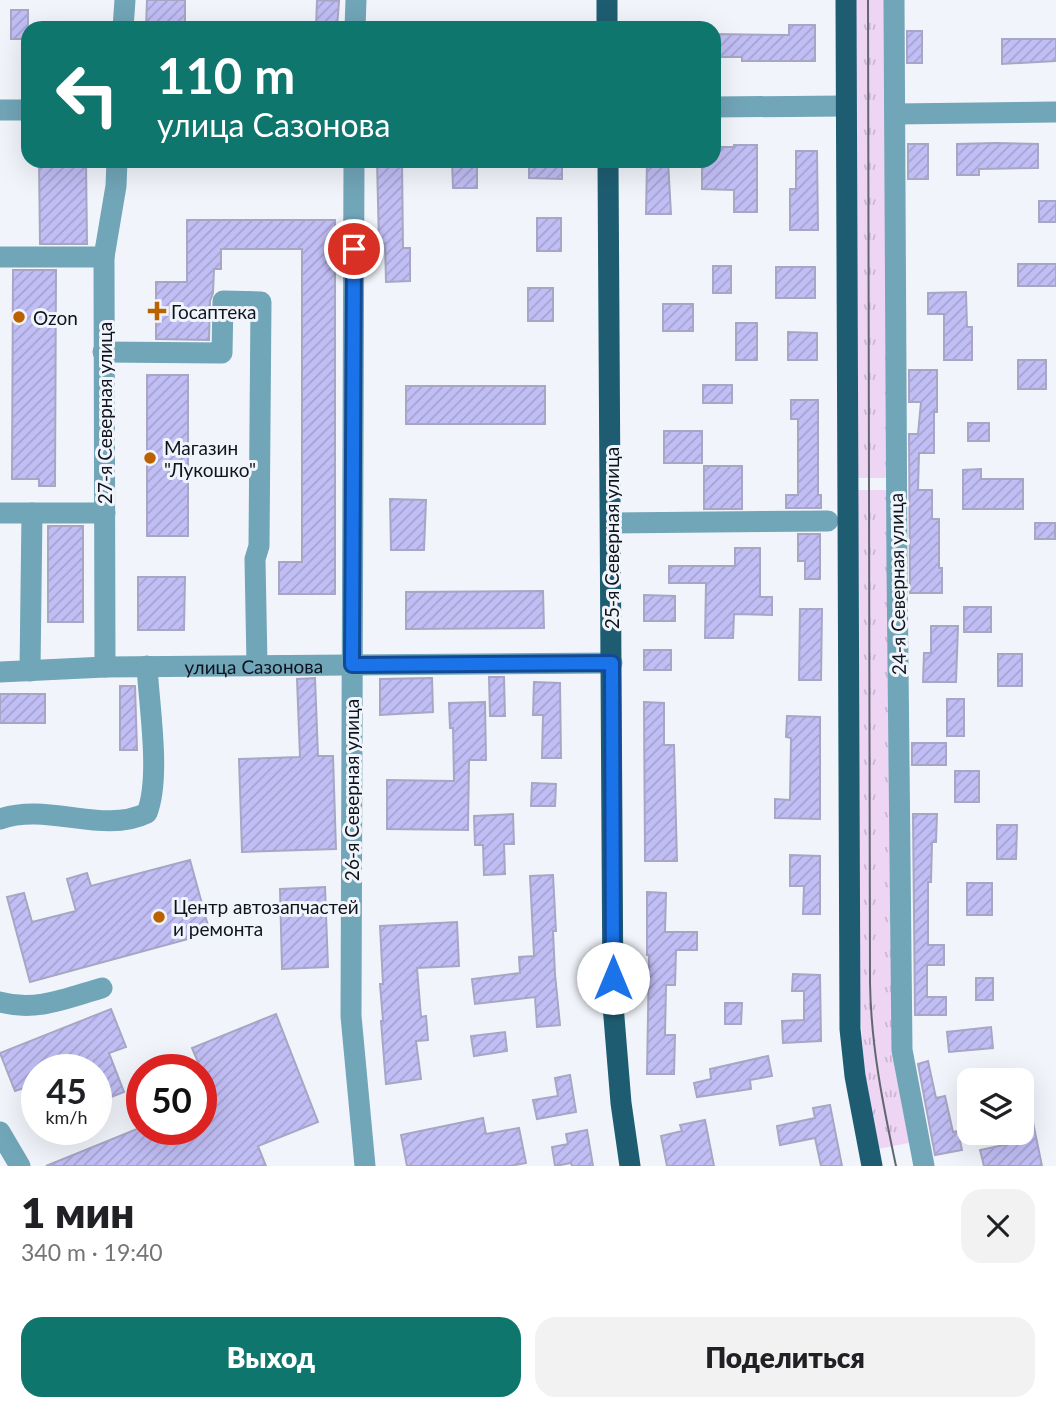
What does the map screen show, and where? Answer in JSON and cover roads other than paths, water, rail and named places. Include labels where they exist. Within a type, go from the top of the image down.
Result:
[{"type":"main road","points":[[607,0],[607,21]]},
{"type":"main road","points":[[846,0],[850,1029],[855,1076],[872,1166]]},
{"type":"main road","name":"25-я Северная улица","points":[[608,168],[613,1005],[621,1103],[630,1166]]},
{"type":"street","points":[[124,21],[125,0]]},
{"type":"street","points":[[355,21],[356,0]]},
{"type":"street","name":"24-я Северная улица","points":[[894,0],[902,1051],[924,1166]]},
{"type":"street","points":[[721,107],[845,106]]},
{"type":"street","points":[[0,110],[21,110]]},
{"type":"street","points":[[895,114],[1056,112]]},
{"type":"street","name":"27-я Северная улица","points":[[105,667],[104,257],[117,168]]},
{"type":"street","name":"26-я Северная улица","points":[[354,168],[351,1016],[365,1166]]},
{"type":"street","points":[[0,257],[104,257]]},
{"type":"street","points":[[103,352],[222,353],[223,301],[261,302],[259,546],[255,559],[257,666]]},
{"type":"street","points":[[0,513],[105,513]]},
{"type":"street","points":[[30,671],[32,513]]},
{"type":"street","points":[[611,523],[828,521]]},
{"type":"street","name":"улица Сазонова","points":[[0,672],[146,666],[612,663]]},
{"type":"street","points":[[0,819],[17,813],[108,821],[134,819],[146,813],[152,800],[153,765],[146,666]]},
{"type":"street","points":[[0,1002],[34,1007],[102,988]]},
{"type":"street","points":[[0,1132],[20,1166]]},
{"type":"tram line","points":[[868,0],[870,983],[875,1053],[896,1166]]},
{"type":"place","name":"Госаптека","points":[[157,311]]},
{"type":"place","name":"Ozon","points":[[19,317]]},
{"type":"place","name":"Магазин \"Лукошко\"","points":[[150,458]]},
{"type":"place","name":"Центр автозапчастей и ремонта","points":[[159,917]]}]
